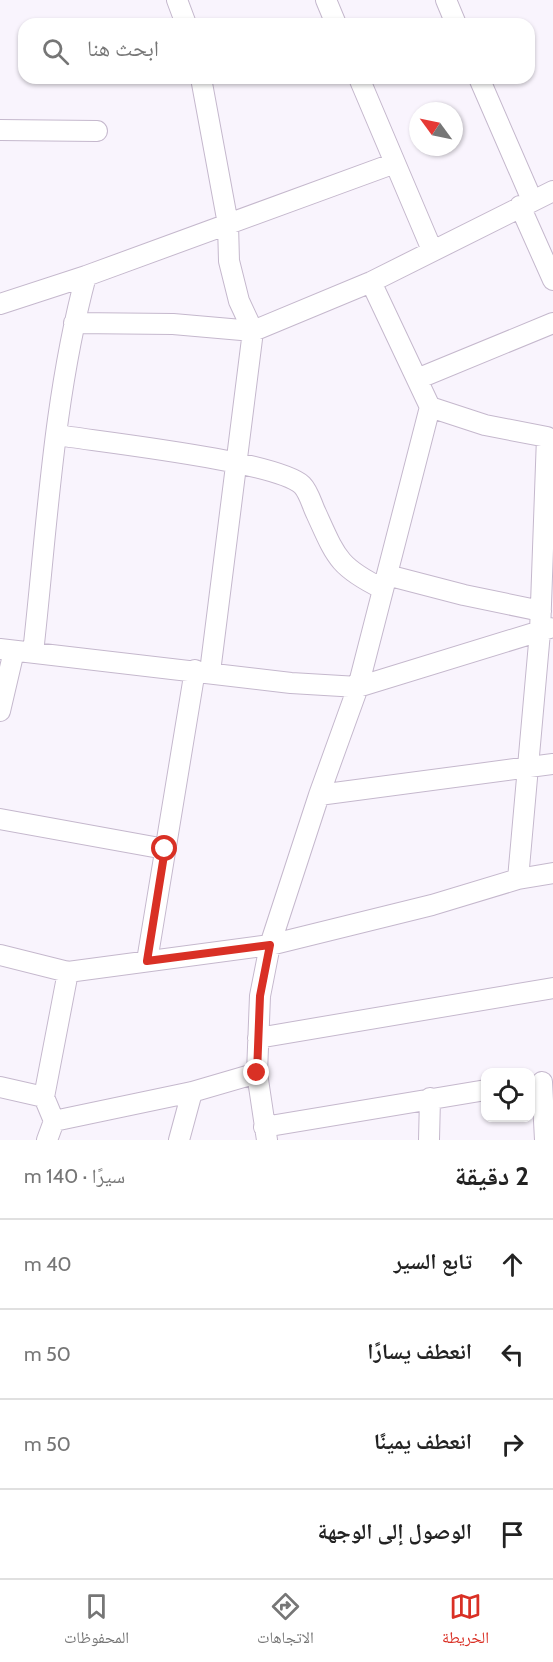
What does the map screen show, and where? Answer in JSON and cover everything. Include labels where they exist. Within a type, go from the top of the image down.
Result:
[{"type":"street","points":[[177,0],[184,18]]},
{"type":"street","points":[[326,0],[334,18]]},
{"type":"street","points":[[446,0],[454,18]]},
{"type":"street","points":[[147,961],[165,849],[202,671],[236,464],[253,331],[236,291],[230,261],[228,224],[202,84]]},
{"type":"street","points":[[362,84],[432,250]]},
{"type":"street","points":[[481,84],[553,280]]},
{"type":"street","points":[[0,130],[97,130]]},
{"type":"street","points":[[0,304],[86,276],[395,163]]},
{"type":"street","points":[[74,323],[173,324],[253,331],[371,282],[553,191]]},
{"type":"street","points":[[0,711],[16,651],[57,435],[74,323],[86,276]]},
{"type":"street","points":[[371,282],[430,407],[358,687],[319,795],[270,945],[260,996],[257,1073],[266,1134],[430,1098],[481,1091]]},
{"type":"street","points":[[417,379],[553,323]]},
{"type":"street","points":[[430,407],[485,425],[550,435],[541,611],[546,630],[528,769],[518,879]]},
{"type":"street","points":[[57,435],[236,464],[287,476],[305,488],[342,565],[356,575],[541,611]]},
{"type":"street","points":[[16,651],[291,683],[358,687],[546,630]]},
{"type":"street","points":[[319,795],[553,764]]},
{"type":"street","points":[[0,819],[165,849]]},
{"type":"street","points":[[0,955],[68,972],[270,945],[432,905],[518,879],[553,873]]},
{"type":"street","points":[[47,1140],[54,1121],[44,1097],[68,972]]},
{"type":"street","points":[[258,1038],[553,988]]},
{"type":"street","points":[[54,1121],[192,1092],[257,1073]]},
{"type":"street","points":[[542,1082],[545,1140]]},
{"type":"street","points":[[0,1087],[44,1097]]},
{"type":"street","points":[[179,1140],[192,1092]]},
{"type":"street","points":[[429,1140],[430,1098]]},
{"type":"route","points":[[165,849],[147,961],[270,945],[260,996],[257,1073]]}]
